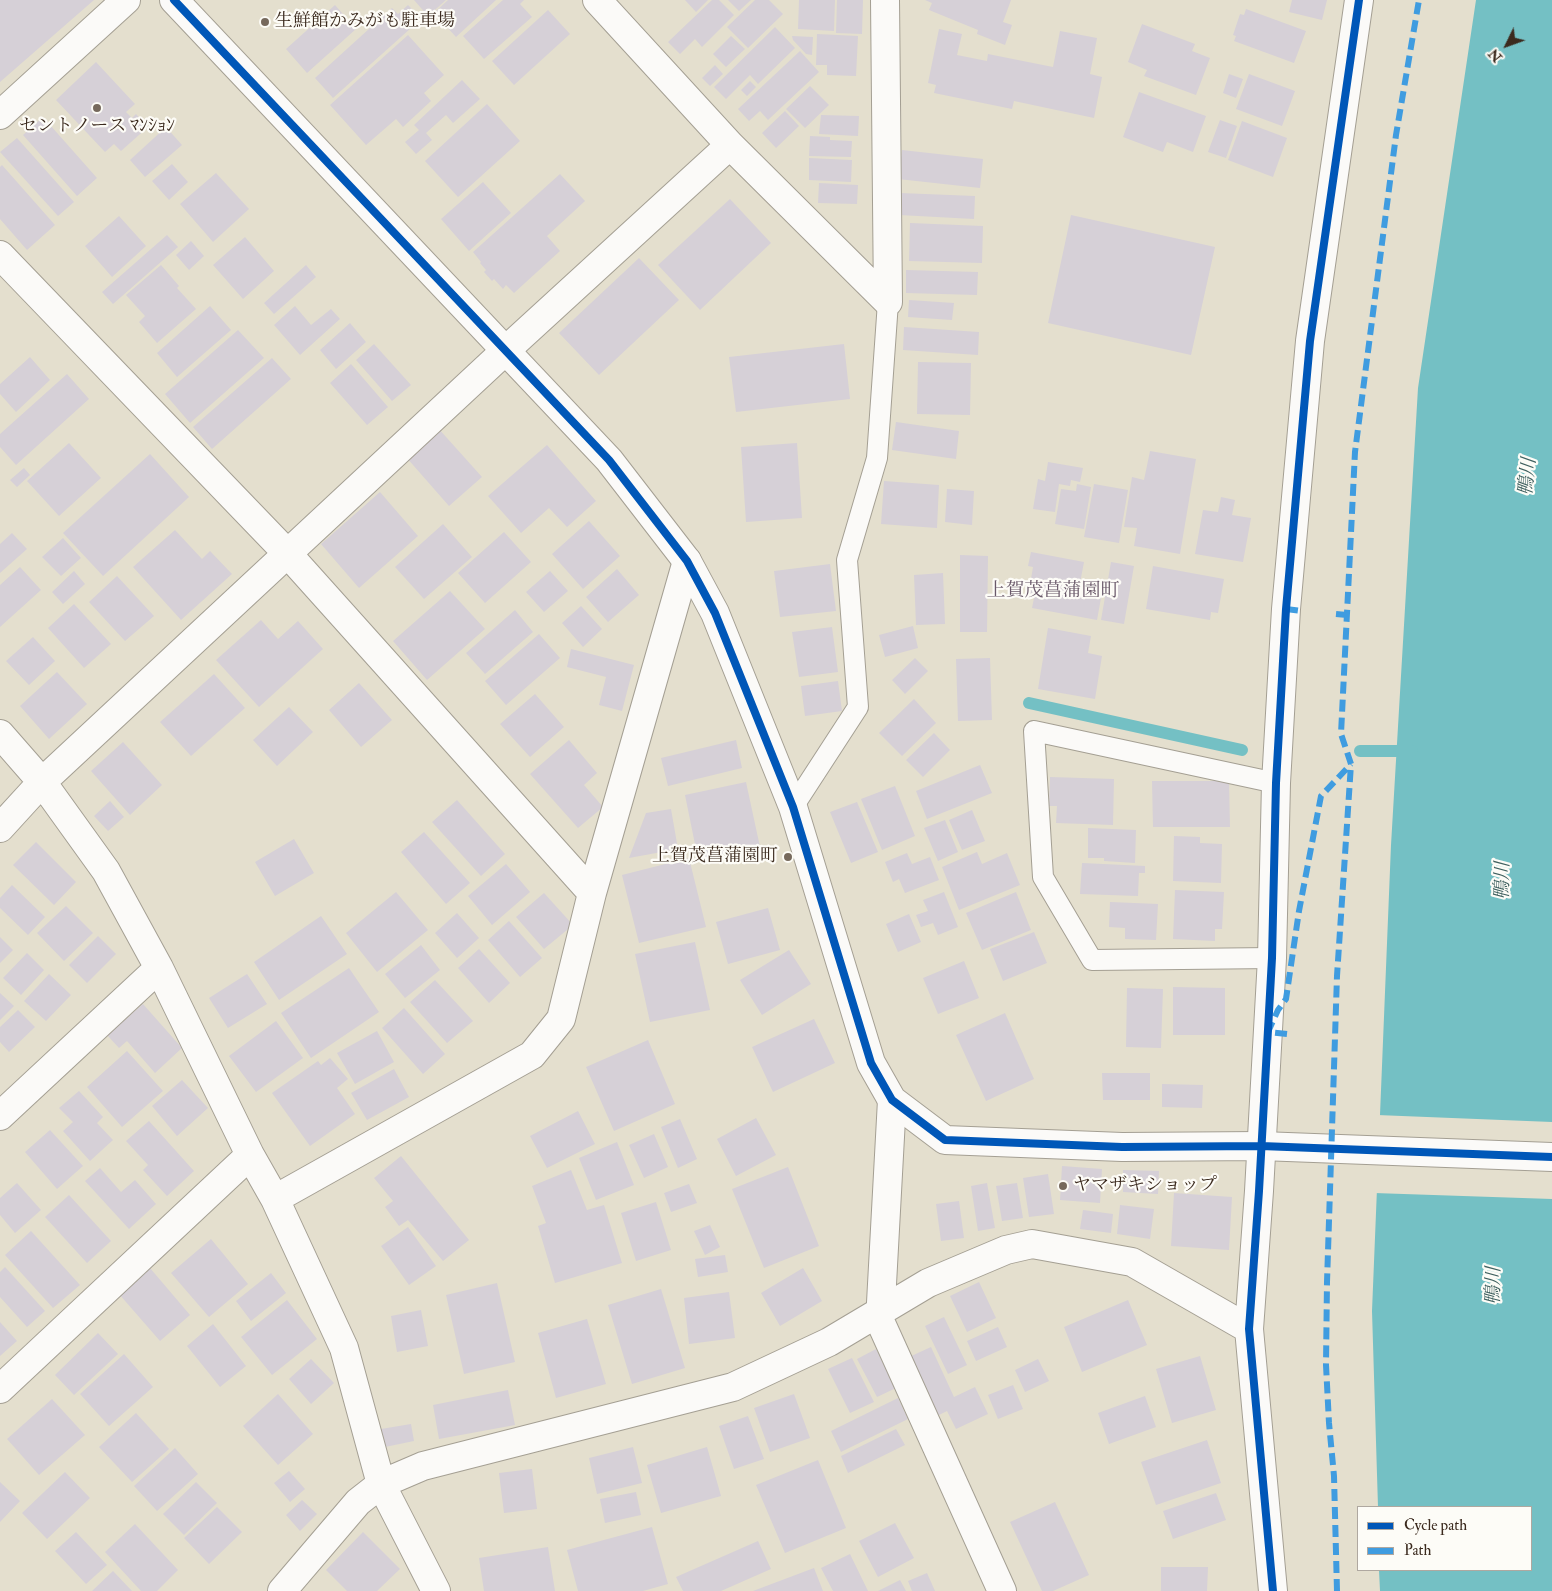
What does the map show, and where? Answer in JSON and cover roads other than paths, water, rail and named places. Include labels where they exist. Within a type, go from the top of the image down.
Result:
[{"type":"street","points":[[0,115],[126,0]]},
{"type":"street","points":[[174,0],[609,460],[687,561],[715,613],[793,807],[871,1063],[892,1100],[945,1140],[1122,1147],[1261,1146],[1552,1157]]},
{"type":"street","points":[[597,0],[730,145],[888,302]]},
{"type":"street","points":[[885,0],[888,302]]},
{"type":"street","points":[[1272,1591],[1249,1328],[1272,958],[1276,783],[1286,608],[1310,341],[1359,0]]},
{"type":"street","points":[[0,828],[42,782],[504,351],[730,145]]},
{"type":"street","points":[[0,255],[287,553],[592,893]]},
{"type":"street","points":[[275,1200],[532,1055],[561,1019],[592,893],[687,561]]},
{"type":"street","points":[[0,734],[42,782],[106,871],[159,968],[250,1155],[275,1200],[344,1348],[381,1484],[436,1591]]},
{"type":"street","points":[[0,1116],[159,968]]},
{"type":"street","points":[[892,1100],[880,1322],[1002,1591]]},
{"type":"street","points":[[0,1389],[250,1155]]},
{"type":"street","points":[[282,1591],[358,1502],[381,1484],[423,1466],[733,1387],[829,1342],[928,1283],[1006,1250],[1032,1244],[1132,1262],[1249,1328]]},
{"type":"lane","points":[[793,807],[858,707],[847,560],[877,458],[888,302]]},
{"type":"lane","points":[[1272,958],[1092,960],[1043,877],[1034,731],[1276,783]]},
{"type":"water","name":"鴨川","points":[[1476,0],[1552,0],[1552,1591],[1380,1591],[1379,1571],[1532,1571],[1532,1506],[1378,1506],[1372,1311],[1391,845],[1418,388]]},
{"type":"waterway","points":[[1029,703],[1242,750]]},
{"type":"waterway","points":[[1360,751],[1412,751]]},
{"type":"place","name":"生鮮館かみがも駐車場","points":[[265,22]]},
{"type":"place","name":"セントノース ﾏﾝｼｮﾝ","points":[[97,108]]},
{"type":"place","name":"上賀茂菖蒲園町","points":[[788,857]]},
{"type":"place","name":"ヤマザキショップ","points":[[1063,1186]]},
{"type":"district","name":"上賀茂菖蒲園町","points":[[1053,592]]}]
